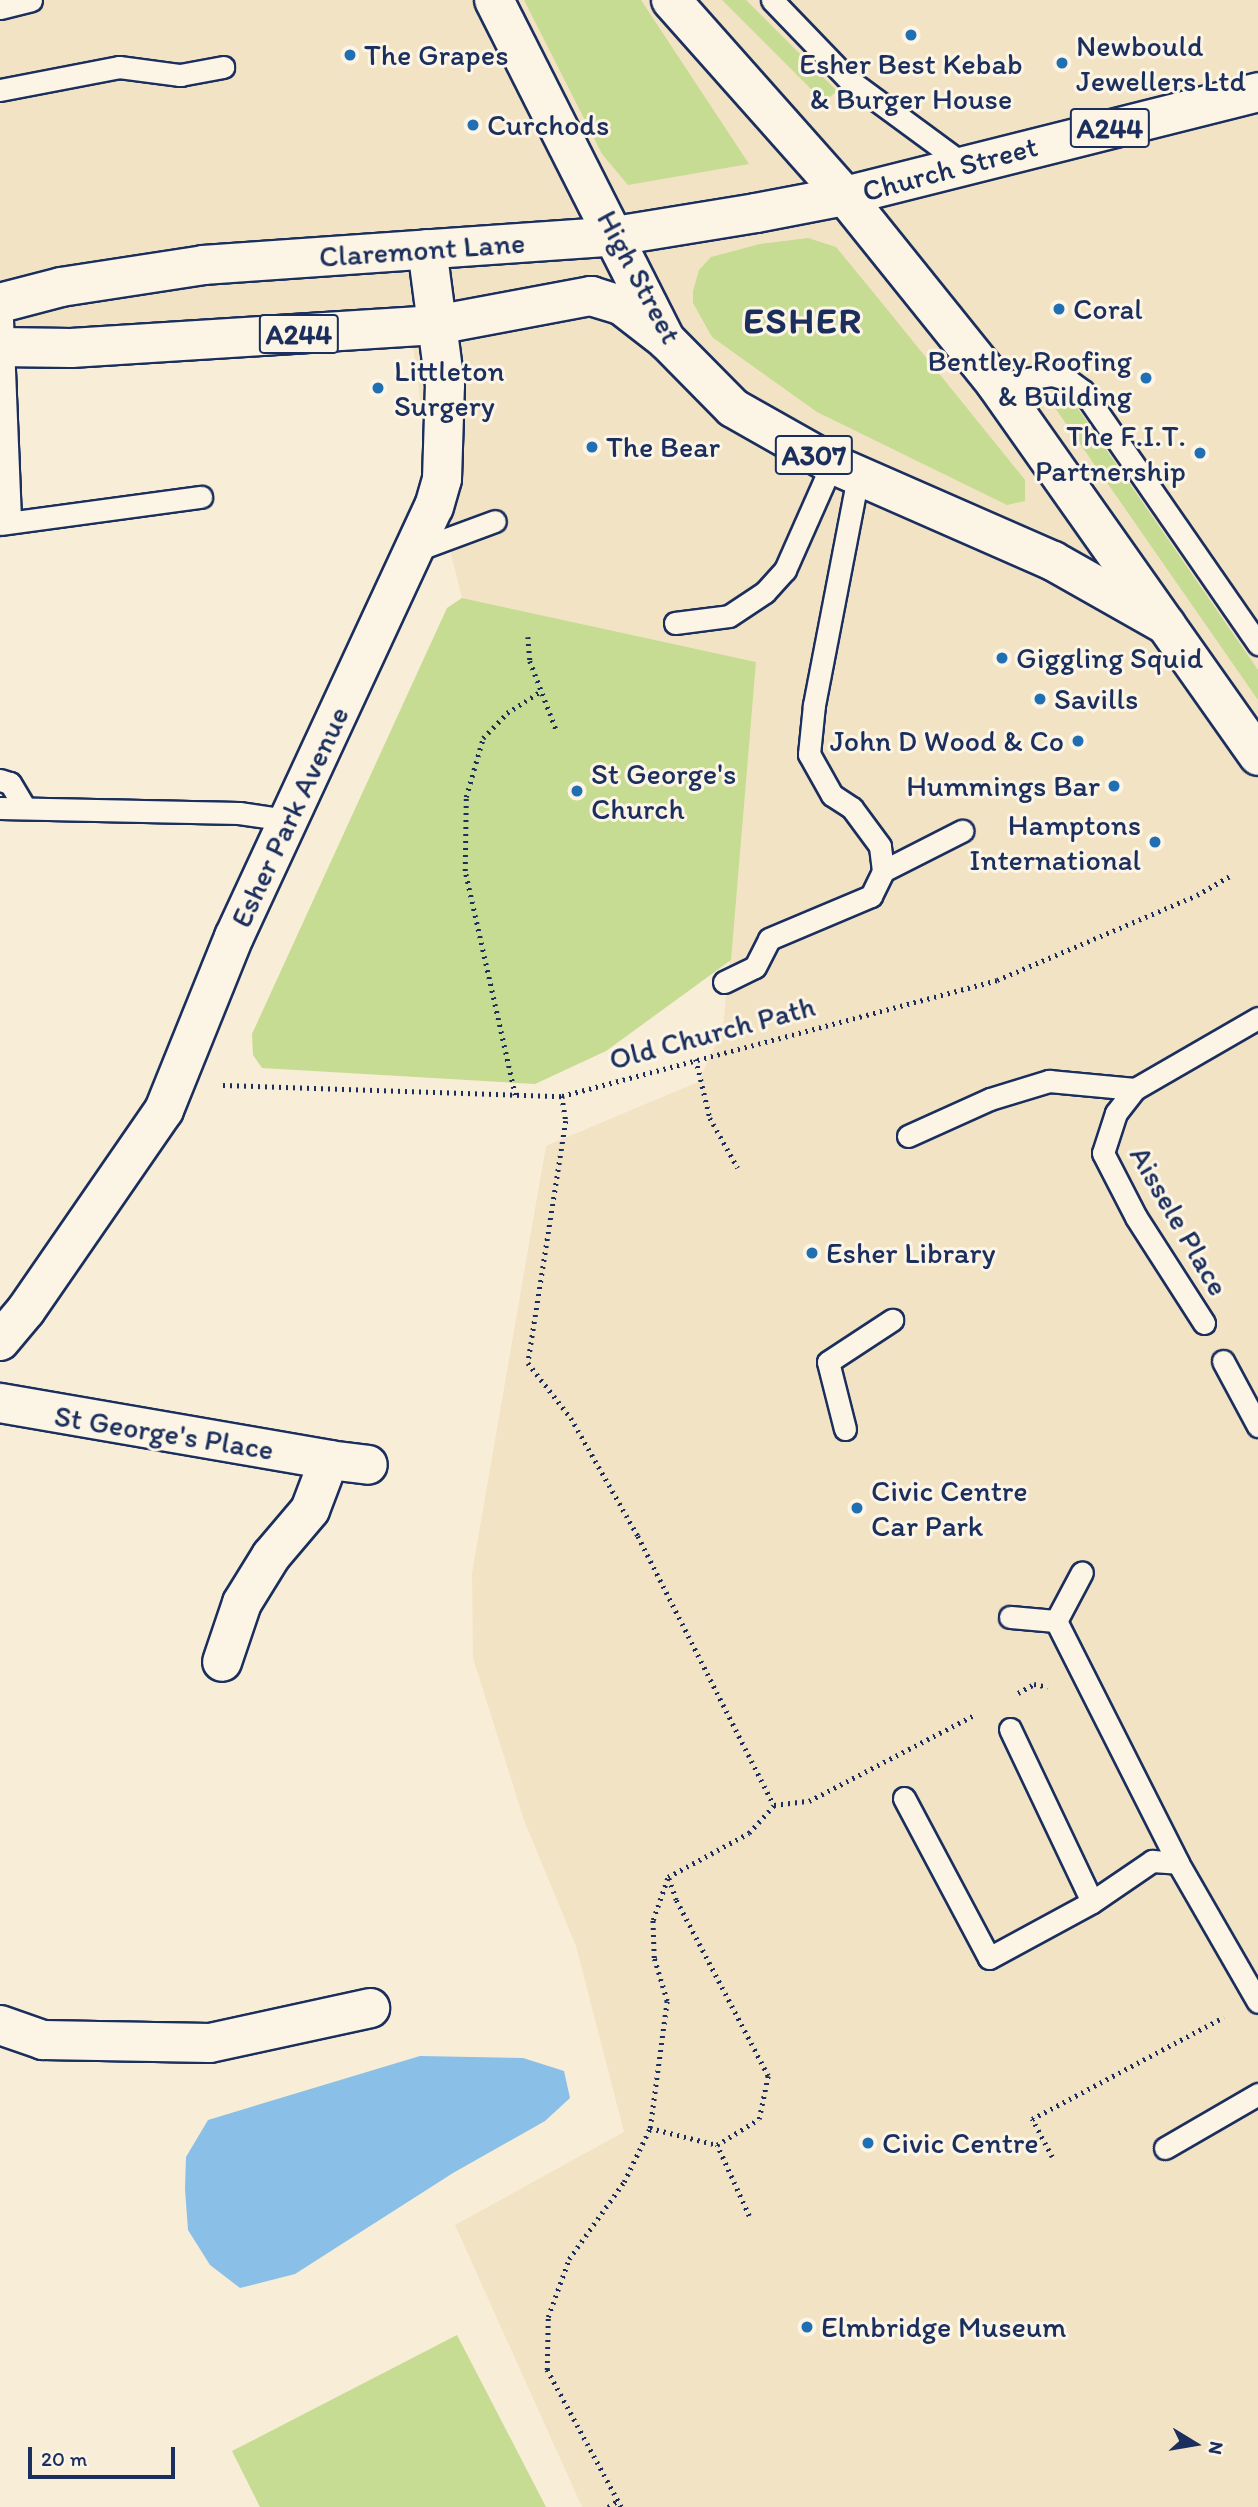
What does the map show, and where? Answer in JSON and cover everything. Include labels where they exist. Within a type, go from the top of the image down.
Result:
[{"type":"main road","name":"High Street","points":[[494,0],[666,340],[733,408],[845,470],[1053,561],[1166,625]]},
{"type":"main road","name":"High Street","points":[[671,0],[845,196],[996,384],[1258,757]]},
{"type":"main road","name":"Church Street","points":[[845,196],[962,163],[1258,92]]},
{"type":"main road","name":"Claremont Lane","points":[[1,298],[204,265],[615,236],[845,196]]},
{"type":"main road","name":"Esher Park Avenue","points":[[0,1341],[26,1310],[164,1110],[181,1074],[234,937],[414,551],[442,479],[445,385],[427,249]]},
{"type":"main road","name":"A244","points":[[2,347],[71,348],[436,325],[591,296],[621,305],[666,340]]},
{"type":"main road","name":"St George's Place","points":[[0,1403],[368,1465]]},
{"type":"main road","points":[[222,1662],[242,1603],[271,1556],[310,1510],[329,1460]]},
{"type":"main road","points":[[0,2025],[43,2040],[210,2043],[370,2008]]},
{"type":"lane","points":[[0,8],[32,0]]},
{"type":"lane","points":[[772,0],[849,80],[962,163]]},
{"type":"lane","points":[[0,90],[118,67],[180,75],[223,67]]},
{"type":"lane","points":[[1,298],[5,523],[201,497]]},
{"type":"lane","points":[[996,384],[1052,375],[1068,380],[1083,391],[1258,644]]},
{"type":"lane","points":[[676,623],[729,616],[765,592],[785,570],[845,470]]},
{"type":"lane","points":[[724,982],[755,967],[769,939],[871,896],[883,871],[880,846],[852,808],[832,794],[810,754],[845,470]]},
{"type":"lane","points":[[414,551],[495,521]]},
{"type":"lane","points":[[0,780],[10,783],[24,808]]},
{"type":"lane","points":[[0,808],[239,813],[287,820]]},
{"type":"lane","points":[[883,871],[962,831]]},
{"type":"lane","name":"Aissele Place","points":[[1205,1323],[1136,1217],[1103,1153],[1116,1113],[1135,1090],[1258,1018]]},
{"type":"lane","points":[[908,1136],[990,1099],[1049,1082],[1135,1090]]},
{"type":"lane","points":[[845,1429],[828,1362],[892,1320]]},
{"type":"lane","points":[[1223,1361],[1258,1426]]},
{"type":"lane","points":[[1056,1621],[1082,1572]]},
{"type":"lane","points":[[1010,1617],[1056,1621]]},
{"type":"lane","points":[[1056,1621],[1178,1863],[1258,2002]]},
{"type":"lane","points":[[1010,1730],[1092,1902]]},
{"type":"lane","points":[[904,1798],[989,1958],[1092,1902],[1153,1860],[1178,1863]]},
{"type":"lane","points":[[1165,2148],[1258,2094]]},
{"type":"path","points":[[528,637],[530,661],[556,729]]},
{"type":"path","points":[[515,1095],[466,871],[466,797],[483,738],[507,713],[541,691]]},
{"type":"path","name":"Old Church Path","points":[[181,1074],[223,1086],[562,1096],[997,980],[1197,895],[1231,875]]},
{"type":"path","points":[[696,1059],[710,1118],[738,1168]]},
{"type":"path","points":[[562,1096],[566,1121],[528,1363],[571,1418],[638,1536],[774,1805]]},
{"type":"path","points":[[1010,1696],[1034,1684],[1061,1689]]},
{"type":"path","points":[[621,2507],[547,2370],[548,2318],[569,2259],[624,2182],[650,2128],[667,2001],[654,1958],[653,1920],[668,1877],[749,1833],[774,1805],[808,1801],[987,1709]]},
{"type":"path","points":[[650,2128],[717,2145],[759,2119],[768,2076],[676,1900],[668,1877]]},
{"type":"path","points":[[1052,2158],[1032,2119],[1231,2014]]},
{"type":"path","points":[[717,2145],[749,2216]]},
{"type":"path","points":[[608,2507],[617,2501]]},
{"type":"shaded area","points":[[0,0],[1258,0],[1258,2507],[582,2507],[455,2225],[624,2132],[576,1946],[524,1820],[473,1658],[472,1573],[546,1146],[698,1082],[723,1029],[756,662],[462,598],[430,471],[413,347],[0,370]]},
{"type":"green space","points":[[524,0],[641,0],[749,164],[628,185],[602,154]]},
{"type":"green space","points":[[722,0],[746,0],[837,91],[824,102]]},
{"type":"green space","points":[[808,238],[836,247],[1025,480],[1025,501],[1007,505],[817,412],[712,337],[693,303],[693,291],[699,270],[711,257],[760,244]]},
{"type":"green space","points":[[1060,390],[1070,397],[1258,670],[1258,700],[1051,402],[1052,391]]},
{"type":"green space","points":[[462,598],[756,662],[731,960],[606,1051],[535,1084],[262,1068],[253,1055],[252,1034],[447,608]]},
{"type":"green space","points":[[457,2335],[546,2507],[260,2507],[232,2451]]},
{"type":"water","points":[[420,2056],[523,2058],[564,2071],[570,2098],[545,2121],[453,2173],[295,2274],[240,2288],[210,2265],[188,2230],[185,2189],[186,2157],[208,2120]]},
{"type":"place","name":"Esher Best Kebab & Burger House","points":[[911,35]]},
{"type":"place","name":"The Grapes","points":[[350,55]]},
{"type":"place","name":"Newbould Jewellers Ltd","points":[[1062,63]]},
{"type":"place","name":"Curchods","points":[[473,125]]},
{"type":"place","name":"Coral","points":[[1059,309]]},
{"type":"place","name":"Bentley Roofing & Building","points":[[1146,378]]},
{"type":"place","name":"Littleton Surgery","points":[[378,388]]},
{"type":"place","name":"The Bear","points":[[592,447]]},
{"type":"place","name":"The F.I.T. Partnership","points":[[1200,453]]},
{"type":"place","name":"Giggling Squid","points":[[1002,658]]},
{"type":"place","name":"Savills","points":[[1040,699]]},
{"type":"place","name":"John D Wood & Co","points":[[1078,741]]},
{"type":"place","name":"Hummings Bar","points":[[1114,786]]},
{"type":"place","name":"St George's Church","points":[[577,791]]},
{"type":"place","name":"Hamptons International","points":[[1155,842]]},
{"type":"place","name":"Esher Library","points":[[812,1253]]},
{"type":"place","name":"Civic Centre Car Park","points":[[857,1508]]},
{"type":"place","name":"Civic Centre","points":[[868,2143]]},
{"type":"place","name":"Elmbridge Museum","points":[[807,2327]]},
{"type":"district","name":"ESHER","points":[[803,320]]}]
